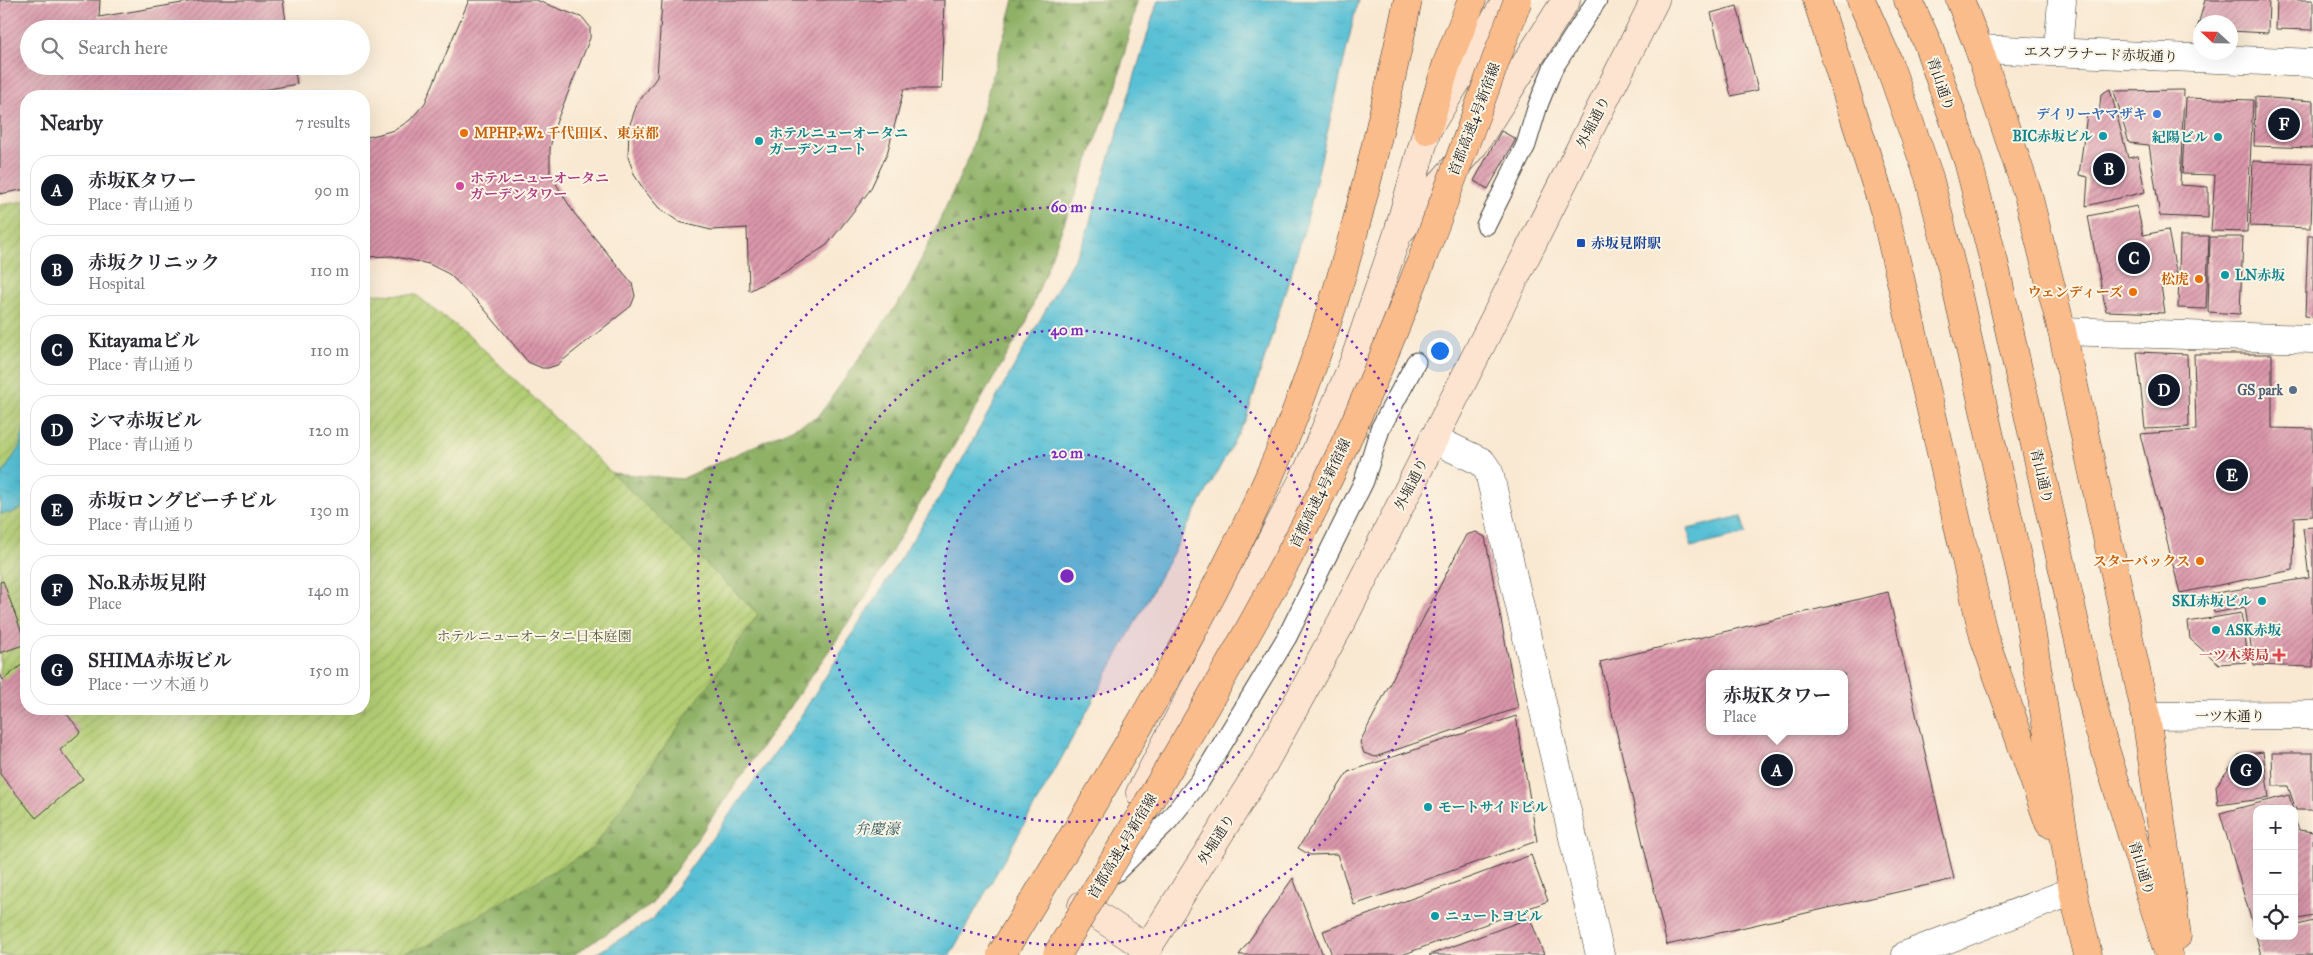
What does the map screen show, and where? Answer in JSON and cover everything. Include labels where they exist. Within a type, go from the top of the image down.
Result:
[{"type":"highway","points":[[1001,955],[1161,689],[1235,551],[1269,477],[1300,402],[1350,250],[1387,101],[1408,0]]},
{"type":"highway","points":[[1427,130],[1447,63],[1472,0]]},
{"type":"highway","name":"首都高速4号新宿線","points":[[1057,955],[1240,648],[1321,494],[1362,405],[1415,276],[1518,0]]},
{"type":"highway","points":[[1817,0],[1885,212],[1984,637],[2073,891]]},
{"type":"highway","points":[[1861,0],[1886,56],[1929,177],[1953,273],[2025,592],[2073,891],[2088,955]]},
{"type":"highway","name":"青山通り","points":[[1908,0],[1927,42],[1968,161],[1994,262],[2098,726],[2169,955]]},
{"type":"highway","points":[[1960,0],[1979,49],[2028,195],[2062,331],[2146,716],[2180,955]]},
{"type":"main road","points":[[1052,955],[1082,905],[1308,470],[1353,364],[1397,236],[1427,130],[1506,0]]},
{"type":"main road","points":[[1397,236],[1474,145],[1566,0]]},
{"type":"main road","name":"外堀通り","points":[[1145,952],[1264,763],[1341,623],[1655,0]]},
{"type":"main road","points":[[1082,905],[1145,952]]},
{"type":"street","points":[[2058,37],[2062,1]]},
{"type":"street","name":"エスプラナード赤坂通り","points":[[1979,49],[2313,63]]},
{"type":"street","points":[[2062,331],[2313,339]]},
{"type":"street","points":[[1433,439],[1482,462],[1489,472],[1600,955]]},
{"type":"street","name":"一ツ木通り","points":[[2146,716],[2313,715]]},
{"type":"street","points":[[1906,955],[2073,891]]},
{"type":"lane","points":[[1486,225],[1526,145],[1538,105],[1553,68],[1597,0]]},
{"type":"lane","points":[[1082,905],[1168,821],[1200,782],[1287,637],[1364,481],[1380,429],[1416,362]]},
{"type":"green space","points":[[1014,0],[1137,0],[1117,85],[1026,323],[858,609],[651,905],[573,955],[0,955],[355,715],[370,715],[370,700],[529,466],[682,479],[818,417],[907,290],[970,155]]},
{"type":"green space","name":"ホテルニューオータニ日本庭園","points":[[20,202],[20,715],[370,715],[370,294],[416,295],[476,342],[758,614],[593,848],[427,946],[396,955],[0,955],[0,205]]},
{"type":"water","name":"弁慶濠","points":[[1158,0],[1358,0],[1306,224],[1246,419],[1055,770],[950,955],[594,955],[653,919],[793,728],[953,476],[1084,241]]},
{"type":"water","points":[[20,446],[20,509],[12,513],[1,514],[0,478]]},
{"type":"water","points":[[1741,516],[1746,534],[1691,547],[1688,529]]},
{"type":"building","points":[[0,0],[100,0],[99,17],[200,0],[283,0],[286,20],[20,20],[20,75],[296,75],[297,84],[264,90],[20,90],[20,190],[0,194]]},
{"type":"building","name":"ホテルニューオータニ ガーデンタワー","points":[[469,0],[536,0],[583,18],[590,27],[590,38],[556,123],[550,148],[550,174],[574,213],[632,283],[635,296],[631,306],[557,365],[542,368],[528,362],[481,305],[449,274],[429,264],[392,256],[370,257],[370,136],[395,130],[410,120],[425,103]]},
{"type":"building","name":"ホテルニューオータニ ガーデンコート","points":[[662,0],[944,0],[941,89],[904,89],[887,154],[870,190],[827,245],[785,272],[749,291],[747,228],[711,230],[679,222],[659,208],[644,190],[635,176],[628,157],[629,127],[637,104],[657,77]]},
{"type":"building","points":[[2205,0],[2269,0],[2268,33],[2238,31],[2238,15],[2201,15]]},
{"type":"building","points":[[2277,0],[2313,0],[2313,30],[2276,29]]},
{"type":"building","points":[[1737,6],[1758,90],[1731,96],[1711,13]]},
{"type":"building","name":"BIC赤坂ビル","points":[[2110,89],[2128,158],[2138,156],[2145,192],[2086,206],[2088,177],[2079,175],[2087,114],[2099,117],[2101,94]]},
{"type":"building","points":[[2184,90],[2180,185],[2208,187],[2208,218],[2160,216],[2149,145],[2129,143],[2114,91]]},
{"type":"building","points":[[2255,97],[2313,101],[2313,148],[2254,146]]},
{"type":"building","name":"紀陽ビル","points":[[2186,98],[2253,100],[2247,232],[2211,231],[2215,175],[2182,174]]},
{"type":"building","points":[[1501,131],[1516,139],[1488,189],[1474,181]]},
{"type":"building","points":[[2253,161],[2313,163],[2311,228],[2250,226]]},
{"type":"building","points":[[2137,206],[2143,235],[2168,230],[2178,281],[2161,285],[2165,313],[2106,311],[2088,216]]},
{"type":"building","points":[[2308,235],[2313,235],[2313,317],[2305,316]]},
{"type":"building","points":[[2180,236],[2209,236],[2206,309],[2178,308]]},
{"type":"building","name":"LN赤坂","points":[[2210,237],[2243,237],[2240,314],[2208,312]]},
{"type":"building","points":[[2137,352],[2187,354],[2189,427],[2145,429]]},
{"type":"building","points":[[2194,354],[2272,354],[2272,428],[2313,429],[2313,516],[2294,517],[2293,570],[2180,593],[2140,434],[2196,430]]},
{"type":"building","name":"SKI赤坂ビル","points":[[2313,527],[2313,667],[2254,665],[2245,607],[2214,613],[2210,594],[2309,578],[2303,528]]},
{"type":"building","points":[[1476,532],[1485,537],[1518,708],[1375,757],[1364,753],[1360,742],[1466,535]]},
{"type":"building","points":[[3,581],[20,628],[20,646],[0,653],[0,582]]},
{"type":"building","points":[[1888,592],[1954,879],[1667,945],[1600,662]]},
{"type":"building","name":"ASK赤坂","points":[[2241,613],[2249,662],[2219,664],[2190,639],[2188,622]]},
{"type":"building","points":[[20,666],[20,715],[68,715],[81,732],[60,750],[83,779],[36,818],[0,774],[0,673],[3,680]]},
{"type":"building","name":"モートサイドビル","points":[[1516,716],[1537,841],[1354,905],[1337,854],[1310,855],[1298,848],[1348,772]]},
{"type":"building","points":[[2263,752],[2269,798],[2218,805],[2216,786],[2239,755]]},
{"type":"building","points":[[2272,753],[2313,753],[2313,810],[2298,810],[2298,805],[2294,805],[2288,786],[2273,786]]},
{"type":"building","points":[[2289,795],[2292,805],[2253,805],[2253,926],[2220,813]]},
{"type":"building","points":[[2298,827],[2299,830],[2313,832],[2313,916],[2298,919]]},
{"type":"building","name":"ニュートヨビル","points":[[1531,855],[1548,901],[1402,955],[1332,955],[1323,931]]},
{"type":"building","points":[[1293,878],[1323,955],[1239,955]]},
{"type":"building","points":[[1530,918],[1544,955],[1429,955]]},
{"type":"building","points":[[2313,921],[2313,955],[2261,955],[2257,940],[2298,940],[2298,925]]},
{"type":"place","name":"デイリーヤマザキ","points":[[2157,114]]},
{"type":"place","name":"No.R赤坂見附","points":[[2284,124]]},
{"type":"place","name":"MPHP+W2 千代田区、東京都","points":[[464,133]]},
{"type":"place","name":"BIC赤坂ビル","points":[[2103,136]]},
{"type":"place","name":"紀陽ビル","points":[[2218,137]]},
{"type":"place","name":"ホテルニューオータニ ガーデンコート","points":[[759,141]]},
{"type":"place","name":"赤坂クリニック","points":[[2109,169]]},
{"type":"place","name":"ホテルニューオータニ ガーデンタワー","points":[[460,186]]},
{"type":"place","name":"赤坂見附駅","points":[[1581,243]]},
{"type":"place","name":"Kitayamaビル","points":[[2134,258]]},
{"type":"place","name":"LN赤坂","points":[[2225,275]]},
{"type":"place","name":"松虎","points":[[2199,279]]},
{"type":"place","name":"ウェンディーズ","points":[[2133,292]]},
{"type":"place","name":"シマ赤坂ビル","points":[[2164,390]]},
{"type":"place","name":"GS park","points":[[2293,390]]},
{"type":"place","name":"赤坂ロングビーチビル","points":[[2232,475]]},
{"type":"place","name":"スターバックス","points":[[2200,561]]},
{"type":"place","name":"SKI赤坂ビル","points":[[2262,601]]},
{"type":"place","name":"ASK赤坂","points":[[2216,630]]},
{"type":"place","name":"一ツ木薬局","points":[[2279,655]]},
{"type":"place","name":"赤坂Kタワー","points":[[1777,770]]},
{"type":"place","name":"SHIMA赤坂ビル","points":[[2246,770]]},
{"type":"place","name":"モートサイドビル","points":[[1428,807]]},
{"type":"place","name":"ニュートヨビル","points":[[1435,916]]}]
